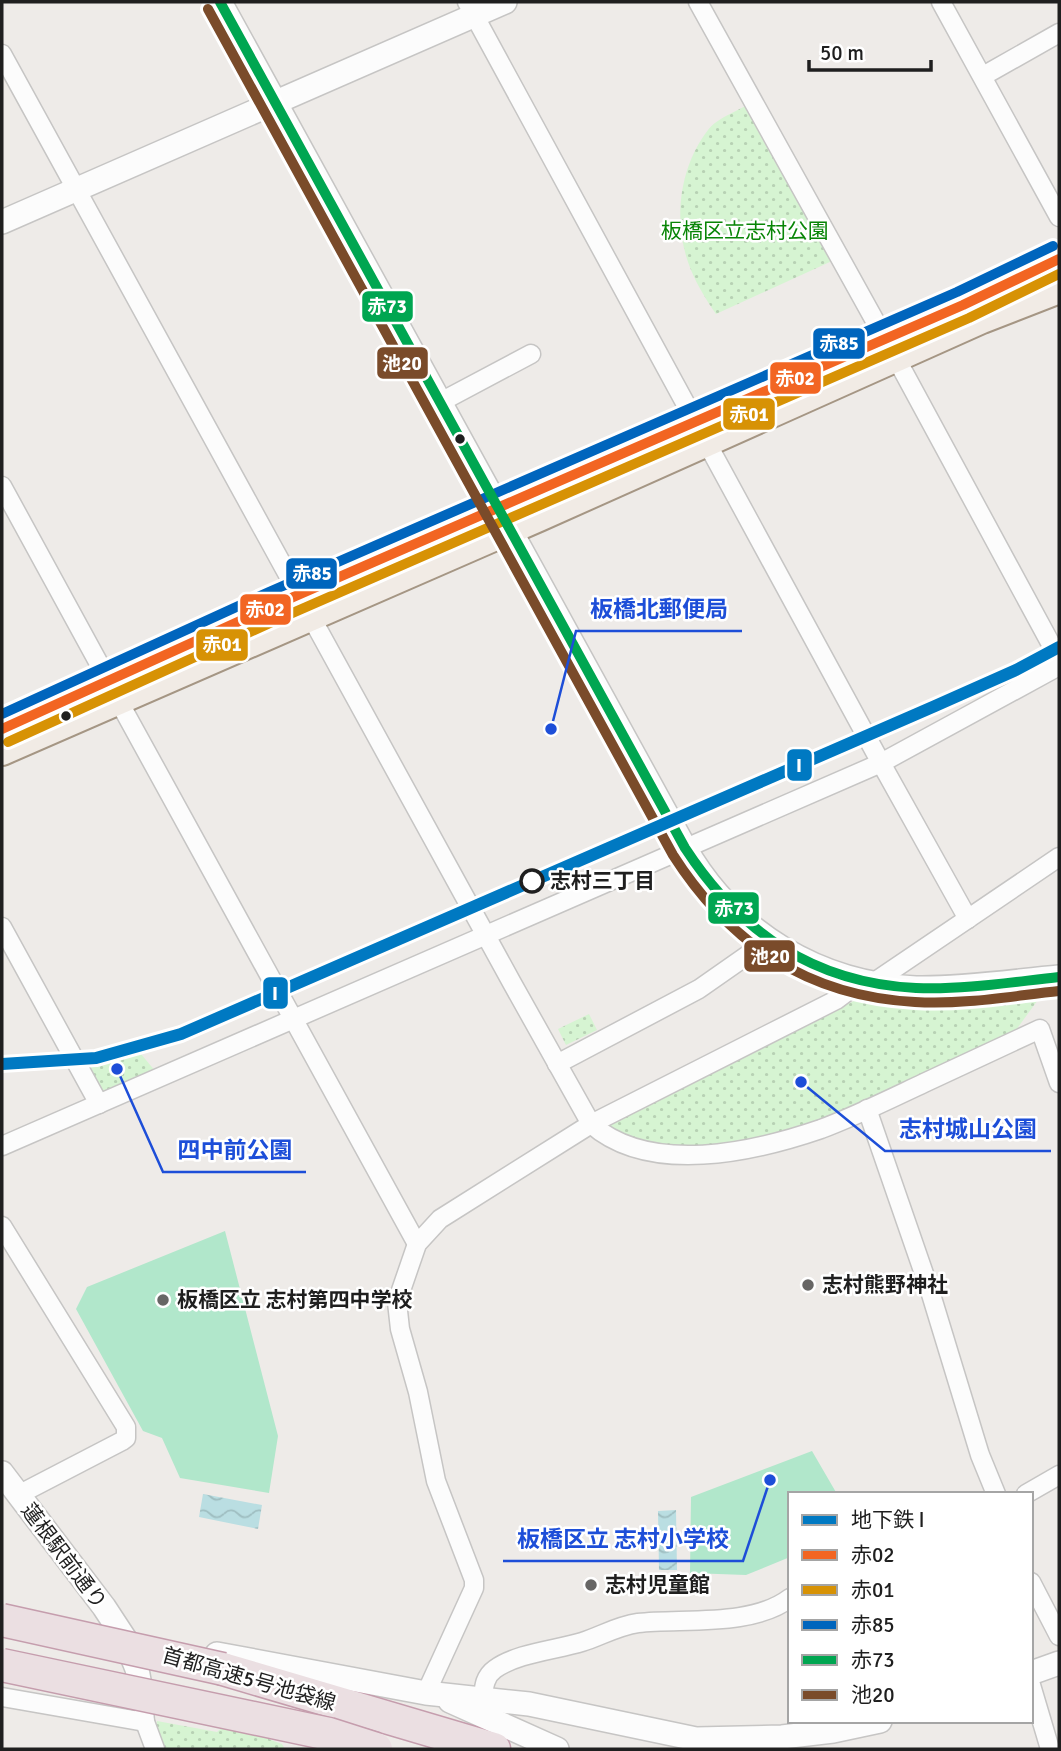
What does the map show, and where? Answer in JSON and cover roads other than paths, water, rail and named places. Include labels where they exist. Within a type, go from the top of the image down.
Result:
[{"type":"highway","name":"首都高速5号池袋線","points":[[2,1620],[201,1663],[494,1749]]},
{"type":"highway","points":[[2,1632],[100,1651],[201,1663]]},
{"type":"highway","points":[[2,1650],[225,1701],[314,1742]]},
{"type":"highway","name":"首都高速5号池袋線","points":[[2,1665],[314,1742],[329,1734],[376,1749]]},
{"type":"main road","points":[[2,751],[113,691],[890,349],[1059,259]]},
{"type":"main road","points":[[890,349],[982,319],[1059,289]]},
{"type":"main road","points":[[2,729],[113,691]]},
{"type":"street","points":[[220,2],[426,365],[505,519],[685,848],[722,899],[744,921],[769,940],[820,969],[864,981],[924,988],[1059,977]]},
{"type":"street","points":[[2,222],[275,103],[470,9],[505,2]]},
{"type":"street","points":[[698,2],[1059,659]]},
{"type":"street","points":[[941,2],[1059,217]]},
{"type":"street","points":[[470,9],[968,919]]},
{"type":"street","points":[[983,76],[1059,33]]},
{"type":"street","points":[[2,54],[591,1124],[605,1136],[624,1146],[644,1151],[674,1154],[747,1149],[792,1138],[867,1110],[1040,1029],[1059,1083]]},
{"type":"street","points":[[450,397],[531,354]]},
{"type":"street","points":[[2,486],[417,1244]]},
{"type":"street","points":[[2,1146],[881,763],[1059,666]]},
{"type":"street","points":[[430,1694],[474,1588],[474,1580],[436,1481],[418,1392],[400,1329],[397,1303],[417,1244],[440,1219],[591,1124],[836,1000],[968,919],[1059,858]]},
{"type":"street","points":[[2,927],[99,1104]]},
{"type":"street","points":[[557,1064],[699,989],[769,940]]},
{"type":"street","points":[[867,1110],[930,1291],[980,1455],[995,1492]]},
{"type":"street","points":[[2,1226],[127,1432],[122,1441],[18,1496]]},
{"type":"street","name":"蓮根駅前通り","points":[[2,1473],[104,1607],[125,1639],[137,1669],[142,1697]]},
{"type":"street","points":[[1029,1492],[1059,1475]]},
{"type":"street","points":[[1033,1586],[1059,1636]]},
{"type":"street","points":[[483,1698],[488,1676],[494,1669],[511,1661],[585,1641],[621,1626],[743,1616],[773,1608],[788,1599]]},
{"type":"street","points":[[2,1612],[125,1639],[430,1694],[529,1704],[696,1740],[821,1733],[870,1723]]},
{"type":"street","points":[[1033,1672],[1059,1663]]},
{"type":"street","points":[[2,1665],[142,1697],[314,1742]]},
{"type":"street","points":[[1033,1692],[1050,1749]]},
{"type":"street","points":[[430,1694],[557,1749]]},
{"type":"street","points":[[2,1697],[145,1722]]},
{"type":"street","points":[[142,1697],[145,1722],[155,1749]]},
{"type":"street","points":[[718,1749],[748,1739]]},
{"type":"water","points":[[203,1494],[262,1505],[258,1529],[199,1517]]},
{"type":"water","points":[[676,1510],[677,1570],[659,1570],[658,1511]]},
{"type":"metro line","name":"I","points":[[2,1064],[96,1058],[181,1034],[935,706],[1016,670],[1059,647]]},
{"type":"place","name":"板橋北郵便局","points":[[551,729]]},
{"type":"place","name":"志村三丁目","points":[[532,881]]},
{"type":"place","name":"四中前公園","points":[[117,1069]]},
{"type":"place","name":"志村城山公園","points":[[801,1082]]},
{"type":"place","name":"志村熊野神社","points":[[808,1285]]},
{"type":"place","name":"板橋区立 志村第四中学校","points":[[163,1300]]},
{"type":"place","name":"板橋区立 志村小学校","points":[[770,1480]]},
{"type":"place","name":"志村児童館","points":[[591,1585]]},
{"type":"park label","name":"板橋区立志村公園","points":[[745,231]]}]
